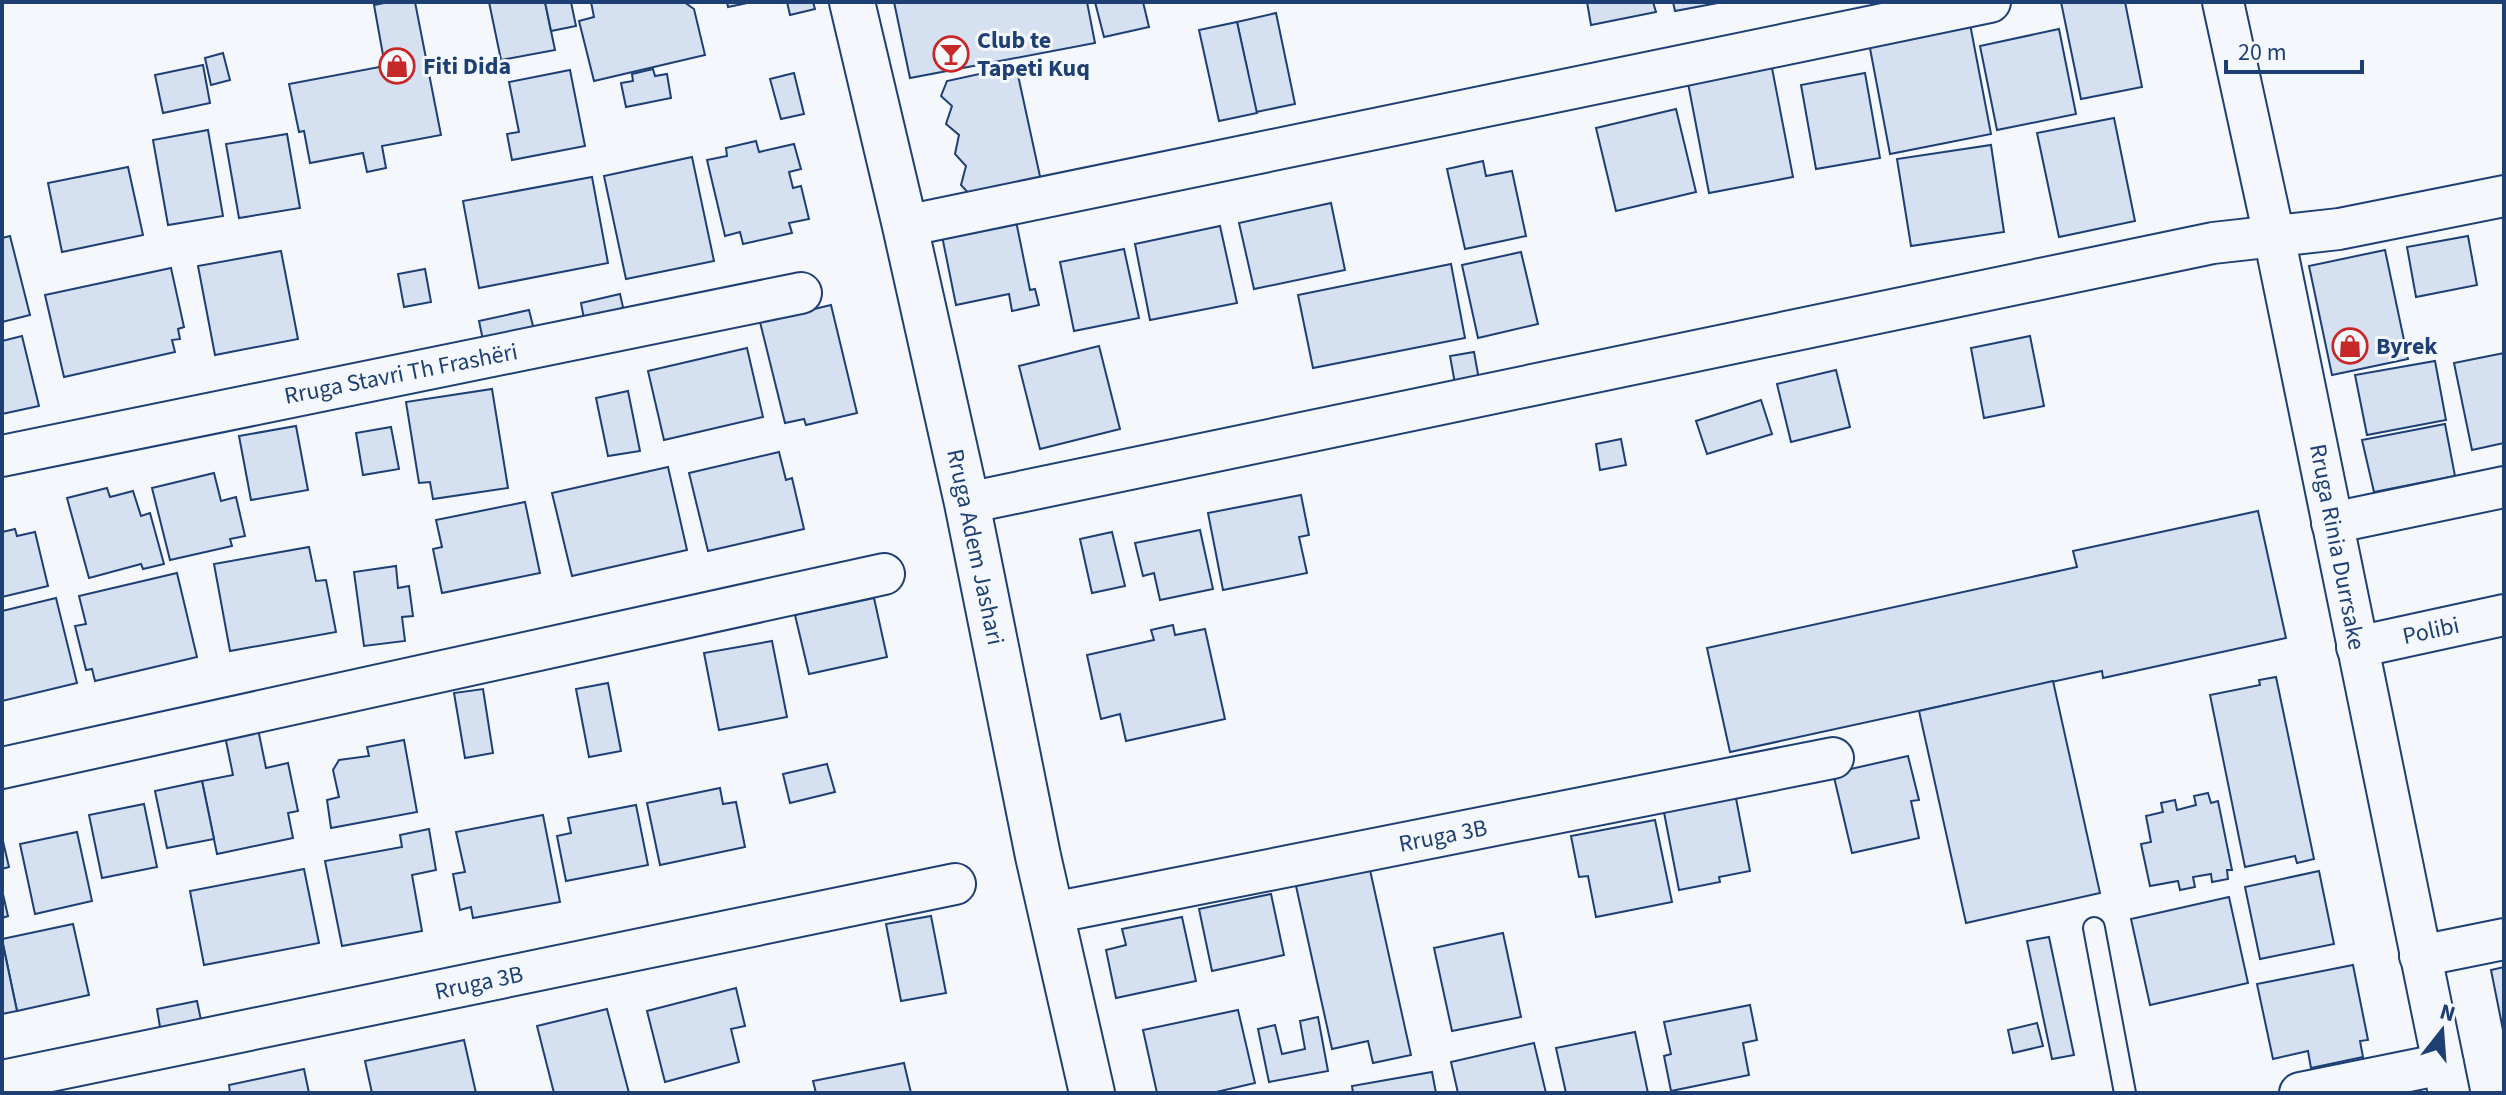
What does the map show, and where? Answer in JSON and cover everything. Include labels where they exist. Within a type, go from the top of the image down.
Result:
[{"type":"street","name":"Rruga Adem Jashari","points":[[852,2],[967,503],[1092,1093]]},
{"type":"street","points":[[905,226],[1990,2]]},
{"type":"street","name":"Rruga Rinia Durrsake","points":[[2223,2],[2274,236],[2446,1078]]},
{"type":"street","points":[[967,503],[2213,243],[2339,229],[2504,196]]},
{"type":"street","name":"Rruga Stavri Th Frashëri","points":[[2,456],[801,293]]},
{"type":"street","points":[[2332,523],[2504,487]]},
{"type":"street","points":[[2,768],[884,574]]},
{"type":"street","name":"Polibi","points":[[2357,647],[2504,615]]},
{"type":"street","name":"Rruga 3B","points":[[1052,913],[1833,758]]},
{"type":"street","name":"Rruga 3B","points":[[2,1081],[955,884]]},
{"type":"street","points":[[2420,956],[2504,939]]},
{"type":"street","points":[[2300,1093],[2446,1078]]},
{"type":"lane","points":[[2094,928],[2125,1093]]},
{"type":"building","points":[[415,2],[441,135],[382,146],[386,168],[367,172],[363,153],[310,163],[304,131],[299,132],[289,84],[385,66],[374,5]]},
{"type":"building","points":[[489,2],[545,2],[555,50],[501,60]]},
{"type":"building","points":[[545,2],[571,2],[576,26],[551,31]]},
{"type":"building","points":[[591,2],[684,2],[694,9],[705,55],[594,81],[579,21],[594,17]]},
{"type":"building","points":[[727,2],[752,2],[728,7]]},
{"type":"building","points":[[787,2],[813,2],[815,9],[790,15]]},
{"type":"building","points":[[894,2],[1087,2],[1095,43],[910,78]]},
{"type":"building","points":[[1095,2],[1143,2],[1149,27],[1104,37]]},
{"type":"building","points":[[1587,2],[1653,2],[1656,12],[1591,25]]},
{"type":"building","points":[[1673,2],[1723,2],[1675,11]]},
{"type":"building","points":[[2061,2],[2125,2],[2142,87],[2081,99]]},
{"type":"building","points":[[1276,13],[1295,104],[1256,112],[1237,22]]},
{"type":"building","points":[[1237,22],[1257,113],[1219,121],[1199,30]]},
{"type":"building","points":[[1970,24],[1991,134],[1890,154],[1869,43]]},
{"type":"building","points":[[2059,29],[2076,114],[1997,130],[1980,46]]},
{"type":"building","points":[[223,53],[230,80],[211,85],[205,58]]},
{"type":"building","points":[[203,65],[210,103],[163,113],[155,75]]},
{"type":"building","points":[[1016,66],[1041,181],[972,197],[961,185],[966,166],[955,154],[959,135],[946,124],[952,106],[941,96],[947,81]]},
{"type":"building","points":[[1772,68],[1793,177],[1709,193],[1688,83]]},
{"type":"building","points":[[653,69],[655,76],[667,74],[671,98],[626,107],[621,83],[633,81],[632,74]]},
{"type":"building","points":[[570,70],[585,146],[512,160],[507,134],[519,132],[509,82]]},
{"type":"building","points":[[794,73],[804,114],[781,119],[770,79]]},
{"type":"building","points":[[1865,73],[1880,158],[1816,169],[1801,85]]},
{"type":"building","points":[[1676,109],[1696,192],[1616,211],[1596,128]]},
{"type":"building","points":[[2114,118],[2135,221],[2059,237],[2037,133]]},
{"type":"building","points":[[208,130],[223,216],[168,225],[153,140]]},
{"type":"building","points":[[287,134],[300,208],[239,218],[226,144]]},
{"type":"building","points":[[756,141],[759,152],[794,144],[801,169],[789,172],[793,188],[801,186],[809,219],[789,223],[792,233],[743,244],[740,232],[725,236],[707,160],[727,156],[726,148]]},
{"type":"building","points":[[1991,145],[2004,232],[1911,246],[1897,159]]},
{"type":"building","points":[[692,157],[714,261],[626,279],[604,176]]},
{"type":"building","points":[[1483,161],[1486,176],[1512,171],[1526,236],[1465,249],[1447,169]]},
{"type":"building","points":[[128,167],[143,235],[62,252],[48,183]]},
{"type":"building","points":[[592,177],[608,263],[479,288],[463,201]]},
{"type":"building","points":[[1331,203],[1345,270],[1254,289],[1239,223]]},
{"type":"building","points":[[1016,221],[1030,290],[1035,289],[1039,305],[1012,311],[1009,294],[956,305],[942,236]]},
{"type":"building","points":[[1220,226],[1237,303],[1150,320],[1135,244]]},
{"type":"building","points":[[10,236],[30,315],[2,322],[2,238]]},
{"type":"building","points":[[2468,236],[2477,285],[2416,297],[2407,247]]},
{"type":"building","points":[[1124,249],[1139,318],[1074,331],[1060,262]]},
{"type":"building","points":[[2385,250],[2408,359],[2332,375],[2309,266]]},
{"type":"building","points":[[281,251],[298,339],[215,355],[198,266]]},
{"type":"building","points":[[1521,252],[1538,324],[1478,338],[1462,265]]},
{"type":"building","points":[[1451,264],[1465,338],[1313,368],[1298,295]]},
{"type":"building","points":[[171,268],[184,327],[178,329],[180,339],[172,340],[175,352],[64,377],[45,295]]},
{"type":"building","points":[[425,269],[431,302],[404,307],[398,274]]},
{"type":"building","points":[[620,294],[625,316],[585,324],[581,303]]},
{"type":"building","points":[[831,305],[857,413],[806,425],[804,419],[785,423],[760,322]]},
{"type":"building","points":[[529,310],[535,334],[484,345],[479,321]]},
{"type":"building","points":[[22,336],[39,406],[2,414],[2,341]]},
{"type":"building","points":[[2030,336],[2044,406],[1984,418],[1971,348]]},
{"type":"building","points":[[1099,346],[1120,429],[1040,449],[1019,366]]},
{"type":"building","points":[[747,348],[763,417],[664,440],[648,371]]},
{"type":"building","points":[[1474,352],[1480,385],[1456,389],[1450,356]]},
{"type":"building","points":[[2504,353],[2504,443],[2472,450],[2454,363]]},
{"type":"building","points":[[2435,361],[2446,420],[2367,435],[2355,375]]},
{"type":"building","points":[[1836,370],[1850,427],[1791,442],[1777,384]]},
{"type":"building","points":[[492,389],[508,488],[433,499],[430,482],[419,483],[406,402]]},
{"type":"building","points":[[628,391],[640,451],[608,456],[596,398]]},
{"type":"building","points":[[1761,400],[1772,434],[1707,454],[1696,421]]},
{"type":"building","points":[[2445,424],[2455,476],[2374,492],[2362,440]]},
{"type":"building","points":[[296,426],[308,490],[251,500],[239,436]]},
{"type":"building","points":[[391,427],[399,469],[363,475],[356,433]]},
{"type":"building","points":[[1621,439],[1626,465],[1600,470],[1596,444]]},
{"type":"building","points":[[779,452],[786,480],[792,478],[804,529],[708,551],[689,473]]},
{"type":"building","points":[[668,467],[687,550],[572,576],[552,493]]},
{"type":"building","points":[[214,473],[221,501],[236,497],[245,536],[230,539],[232,546],[170,560],[152,488]]},
{"type":"building","points":[[107,488],[110,497],[133,491],[141,516],[150,513],[164,564],[143,569],[141,564],[89,578],[67,498]]},
{"type":"building","points":[[1301,495],[1309,535],[1299,537],[1307,573],[1223,590],[1208,513]]},
{"type":"building","points":[[525,502],[540,573],[442,593],[433,549],[442,547],[436,520]]},
{"type":"building","points":[[2258,511],[2286,638],[2103,678],[2102,671],[1730,752],[1707,648],[2077,567],[2073,551]]},
{"type":"building","points":[[15,529],[17,536],[35,532],[48,586],[2,597],[2,532]]},
{"type":"building","points":[[1200,530],[1213,589],[1160,600],[1154,573],[1143,576],[1135,543]]},
{"type":"building","points":[[1112,532],[1125,586],[1092,593],[1080,539]]},
{"type":"building","points":[[309,547],[316,581],[326,580],[336,632],[230,651],[214,564]]},
{"type":"building","points":[[396,566],[398,588],[409,586],[413,616],[402,617],[405,641],[364,646],[354,572]]},
{"type":"building","points":[[177,573],[197,657],[95,681],[92,669],[86,670],[75,626],[86,624],[79,596]]},
{"type":"building","points":[[56,598],[77,683],[2,701],[2,611]]},
{"type":"building","points":[[874,598],[887,657],[809,674],[795,615]]},
{"type":"building","points":[[1173,625],[1175,635],[1205,629],[1225,719],[1126,741],[1120,714],[1101,719],[1087,655],[1154,640],[1151,630]]},
{"type":"building","points":[[772,641],[787,717],[719,730],[704,653]]},
{"type":"building","points":[[2276,677],[2314,859],[2297,863],[2295,856],[2245,867],[2210,695],[2260,685],[2259,680]]},
{"type":"building","points":[[2053,681],[2100,893],[1966,923],[1919,711]]},
{"type":"building","points":[[608,683],[621,751],[589,757],[576,689]]},
{"type":"building","points":[[483,689],[493,753],[465,758],[454,693]]},
{"type":"building","points":[[258,729],[266,768],[288,763],[298,811],[288,813],[293,838],[217,854],[202,781],[233,775],[225,736]]},
{"type":"building","points":[[404,740],[417,812],[331,828],[327,800],[339,797],[333,770],[339,760],[369,756],[367,747]]},
{"type":"building","points":[[1908,756],[1919,800],[1911,801],[1919,838],[1852,853],[1833,773]]},
{"type":"building","points":[[827,764],[835,792],[790,803],[783,774]]},
{"type":"building","points":[[202,781],[214,839],[167,848],[155,791]]},
{"type":"building","points":[[720,788],[723,804],[736,802],[745,847],[660,865],[647,803]]},
{"type":"building","points":[[1734,788],[1750,871],[1719,877],[1720,882],[1679,890],[1662,802]]},
{"type":"building","points":[[2208,793],[2211,803],[2218,801],[2232,870],[2227,870],[2228,879],[2212,882],[2211,874],[2193,877],[2195,887],[2180,890],[2178,881],[2150,886],[2141,844],[2151,842],[2146,816],[2163,812],[2161,803],[2175,800],[2177,810],[2196,805],[2194,796]]},
{"type":"building","points":[[144,804],[157,867],[102,878],[89,815]]},
{"type":"building","points":[[636,805],[648,865],[566,881],[557,836],[571,833],[568,818]]},
{"type":"building","points":[[543,815],[560,902],[473,918],[471,907],[460,910],[453,874],[465,872],[456,832]]},
{"type":"building","points":[[1655,820],[1672,902],[1596,917],[1588,876],[1579,877],[1571,836]]},
{"type":"building","points":[[429,829],[436,870],[412,875],[422,931],[342,946],[325,861],[402,847],[400,835]]},
{"type":"building","points":[[77,832],[92,901],[35,914],[20,844]]},
{"type":"building","points":[[2,837],[9,867],[2,869]]},
{"type":"building","points":[[304,869],[319,943],[204,965],[190,891]]},
{"type":"building","points":[[1370,870],[1411,1055],[1373,1063],[1368,1041],[1332,1049],[1296,886]]},
{"type":"building","points":[[2319,871],[2334,944],[2260,959],[2245,887]]},
{"type":"building","points":[[2,890],[8,916],[2,918]]},
{"type":"building","points":[[1271,894],[1284,955],[1212,971],[1199,909]]},
{"type":"building","points":[[2229,897],[2248,983],[2150,1005],[2131,919]]},
{"type":"building","points":[[931,916],[946,993],[901,1001],[886,924]]},
{"type":"building","points":[[1182,917],[1196,981],[1116,998],[1106,950],[1126,945],[1122,929]]},
{"type":"building","points":[[73,924],[89,995],[17,1011],[2,939]]},
{"type":"building","points":[[1503,933],[1521,1017],[1452,1031],[1434,948]]},
{"type":"building","points":[[2049,937],[2074,1055],[2052,1059],[2027,941]]},
{"type":"building","points":[[2,940],[17,1011],[2,1014]]},
{"type":"building","points":[[2353,965],[2368,1040],[2360,1041],[2363,1057],[2311,1068],[2308,1051],[2273,1059],[2257,984]]},
{"type":"building","points":[[2504,967],[2504,1035],[2491,970]]},
{"type":"building","points":[[736,988],[745,1026],[731,1029],[739,1062],[665,1082],[647,1011]]},
{"type":"building","points":[[197,1001],[202,1025],[161,1033],[157,1009]]},
{"type":"building","points":[[1750,1005],[1757,1040],[1743,1043],[1749,1075],[1671,1091],[1664,1056],[1671,1054],[1664,1022]]},
{"type":"building","points":[[607,1009],[629,1093],[554,1093],[537,1026]]},
{"type":"building","points":[[1238,1010],[1255,1083],[1212,1093],[1157,1093],[1143,1030]]},
{"type":"building","points":[[1318,1017],[1328,1071],[1269,1082],[1258,1029],[1275,1025],[1282,1054],[1305,1049],[1300,1021]]},
{"type":"building","points":[[2037,1023],[2043,1046],[2013,1053],[2008,1030]]},
{"type":"building","points":[[1635,1032],[1648,1093],[1566,1093],[1556,1048]]},
{"type":"building","points":[[464,1040],[476,1093],[372,1093],[365,1061]]},
{"type":"building","points":[[1534,1043],[1546,1093],[1458,1093],[1451,1062]]},
{"type":"building","points":[[904,1063],[911,1093],[816,1093],[813,1081]]},
{"type":"building","points":[[304,1069],[309,1093],[230,1093],[229,1085]]},
{"type":"building","points":[[1432,1072],[1436,1093],[1353,1093],[1352,1086]]},
{"type":"place","name":"Club te Tapeti Kuq","points":[[951,54]]},
{"type":"place","name":"Fiti Dida","points":[[397,66]]},
{"type":"place","name":"Byrek","points":[[2350,346]]}]
